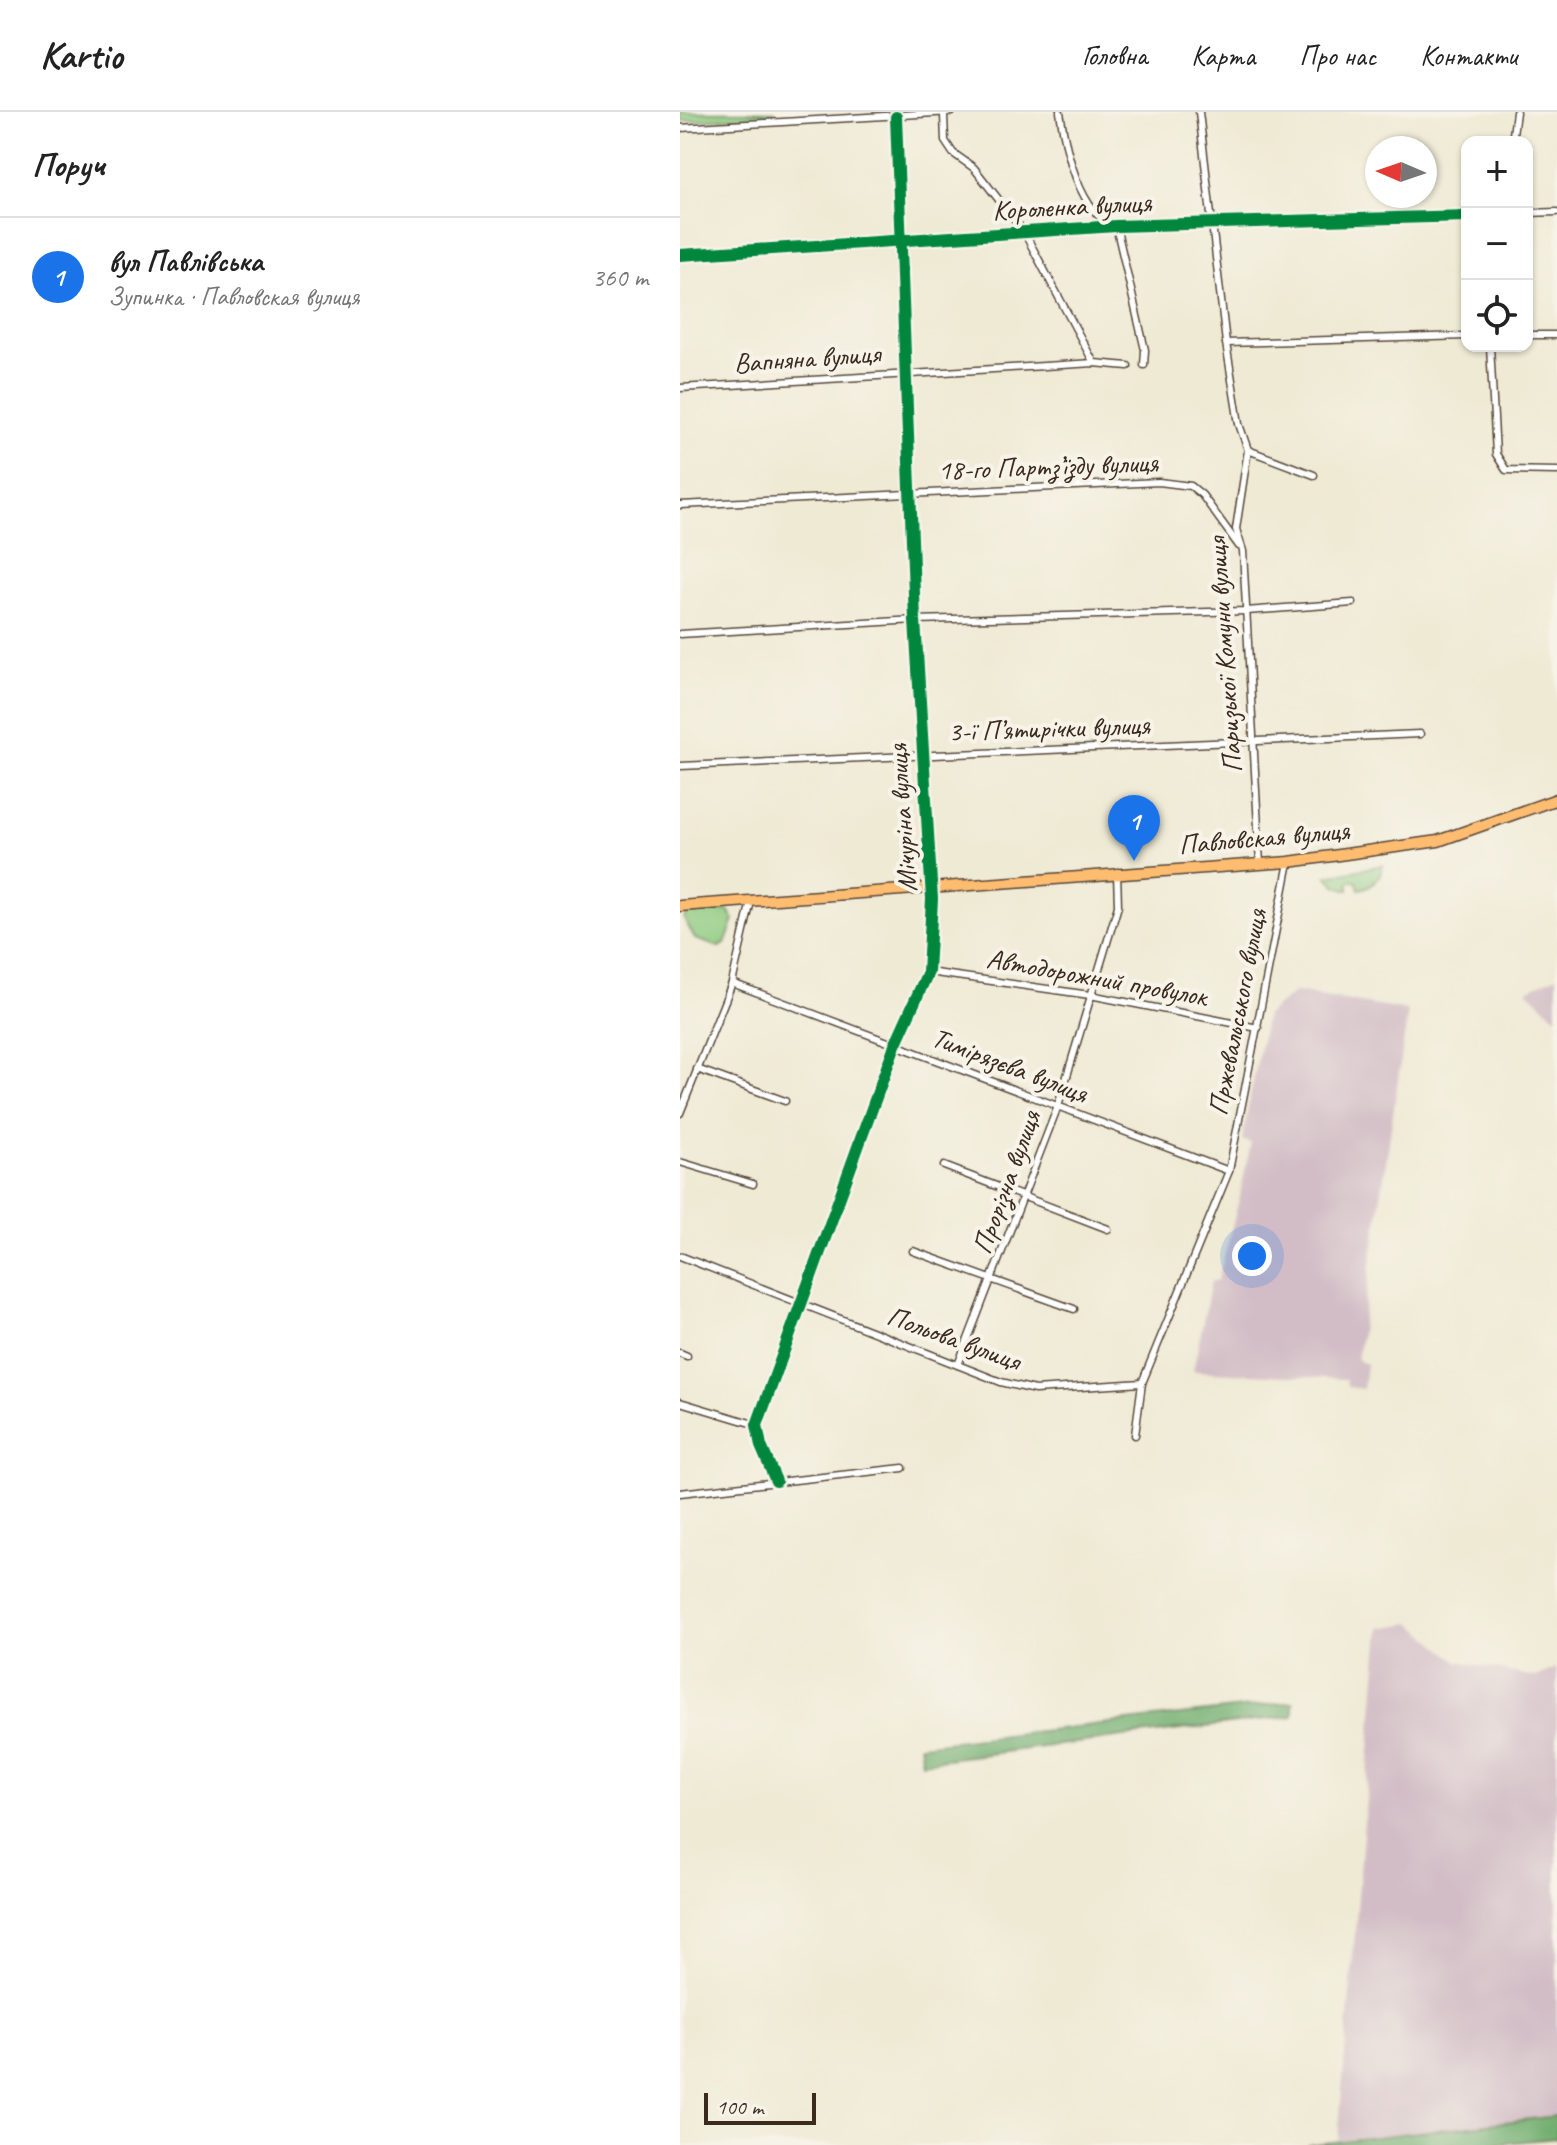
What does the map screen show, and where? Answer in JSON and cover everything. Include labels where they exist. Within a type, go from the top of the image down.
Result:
[{"type":"main road","name":"Павловская вулиця","points":[[680,906],[931,885],[1289,862],[1438,841],[1557,799]]},
{"type":"street","points":[[680,128],[944,115],[952,112]]},
{"type":"street","points":[[1060,112],[1071,157],[1095,214],[1103,222],[1116,226],[1145,350],[1144,365]]},
{"type":"street","name":"Паризької Комуни вулиця","points":[[1199,112],[1226,343],[1239,424],[1248,450],[1236,529],[1243,551],[1260,864]]},
{"type":"street","points":[[1513,136],[1516,112]]},
{"type":"street","points":[[944,115],[945,141],[953,153],[974,168],[1024,232],[1094,363]]},
{"type":"street","name":"Мічуріна вулиця","points":[[757,1425],[895,1045],[928,972],[931,885],[915,620],[896,117]]},
{"type":"street","points":[[1533,213],[1557,212]]},
{"type":"street","name":"Короленка вулиця","points":[[680,255],[1116,226],[1461,216]]},
{"type":"street","points":[[1533,335],[1557,335]]},
{"type":"street","points":[[1226,343],[1461,336]]},
{"type":"street","points":[[1490,352],[1496,454],[1506,470],[1557,471]]},
{"type":"street","name":"Вапняна вулиця","points":[[680,388],[1094,363],[1128,366]]},
{"type":"street","points":[[1248,450],[1314,475]]},
{"type":"street","name":"18-го Партз’їзду вулиця","points":[[680,505],[1159,482],[1191,486],[1202,495],[1243,551]]},
{"type":"street","points":[[680,634],[915,620],[1246,611],[1353,603]]},
{"type":"street","name":"3-ї П’ятирічки вулиця","points":[[680,766],[1420,734]]},
{"type":"street","name":"Пржевальського вулиця","points":[[1229,1171],[1289,862]]},
{"type":"street","name":"Прорізна вулиця","points":[[958,1365],[1058,1106],[1118,906],[1117,872]]},
{"type":"street","points":[[680,1113],[732,983],[751,901]]},
{"type":"street","name":"Автодорожний провулок","points":[[928,972],[1090,995],[1258,1028]]},
{"type":"street","name":"Тимірязєва вулиця","points":[[732,983],[1229,1171]]},
{"type":"street","points":[[697,1069],[785,1101]]},
{"type":"street","points":[[680,1162],[753,1184]]},
{"type":"street","points":[[944,1166],[1108,1229]]},
{"type":"street","points":[[1135,1435],[1142,1383],[1229,1171]]},
{"type":"street","points":[[913,1251],[1074,1309]]},
{"type":"street","name":"Польова вулиця","points":[[680,1256],[1001,1382],[1035,1390],[1142,1383]]},
{"type":"street","points":[[680,1402],[757,1425],[761,1446],[776,1481]]},
{"type":"street","points":[[680,1493],[903,1468]]},
{"type":"shaded area","points":[[1557,976],[1557,1018],[1527,990]]},
{"type":"shaded area","points":[[1295,992],[1408,1011],[1357,1360],[1366,1364],[1363,1389],[1347,1387],[1346,1379],[1193,1371],[1211,1282],[1218,1280],[1251,1143],[1242,1140],[1266,1015]]},
{"type":"shaded area","points":[[1412,1623],[1457,1661],[1535,1677],[1557,1668],[1557,2116],[1338,2140],[1380,1628]]},
{"type":"green space","points":[[680,112],[775,112],[775,116],[680,121]]},
{"type":"green space","points":[[1383,865],[1375,881],[1359,889],[1357,881],[1349,881],[1349,890],[1337,886],[1327,876]]},
{"type":"green space","points":[[728,910],[734,920],[725,944],[719,947],[695,939],[684,919],[687,913]]},
{"type":"green space","points":[[1293,1702],[1293,1716],[922,1762],[919,1745]]},
{"type":"green space","points":[[1557,2116],[1557,2138],[1485,2145],[1307,2145]]},
{"type":"cycle path","points":[[776,1481],[761,1446],[757,1425],[895,1045],[928,972],[932,899],[915,620],[896,117]]},
{"type":"cycle path","points":[[680,255],[1116,226],[1461,216]]},
{"type":"place","name":"вул Павлівська","points":[[1134,861]]}]
